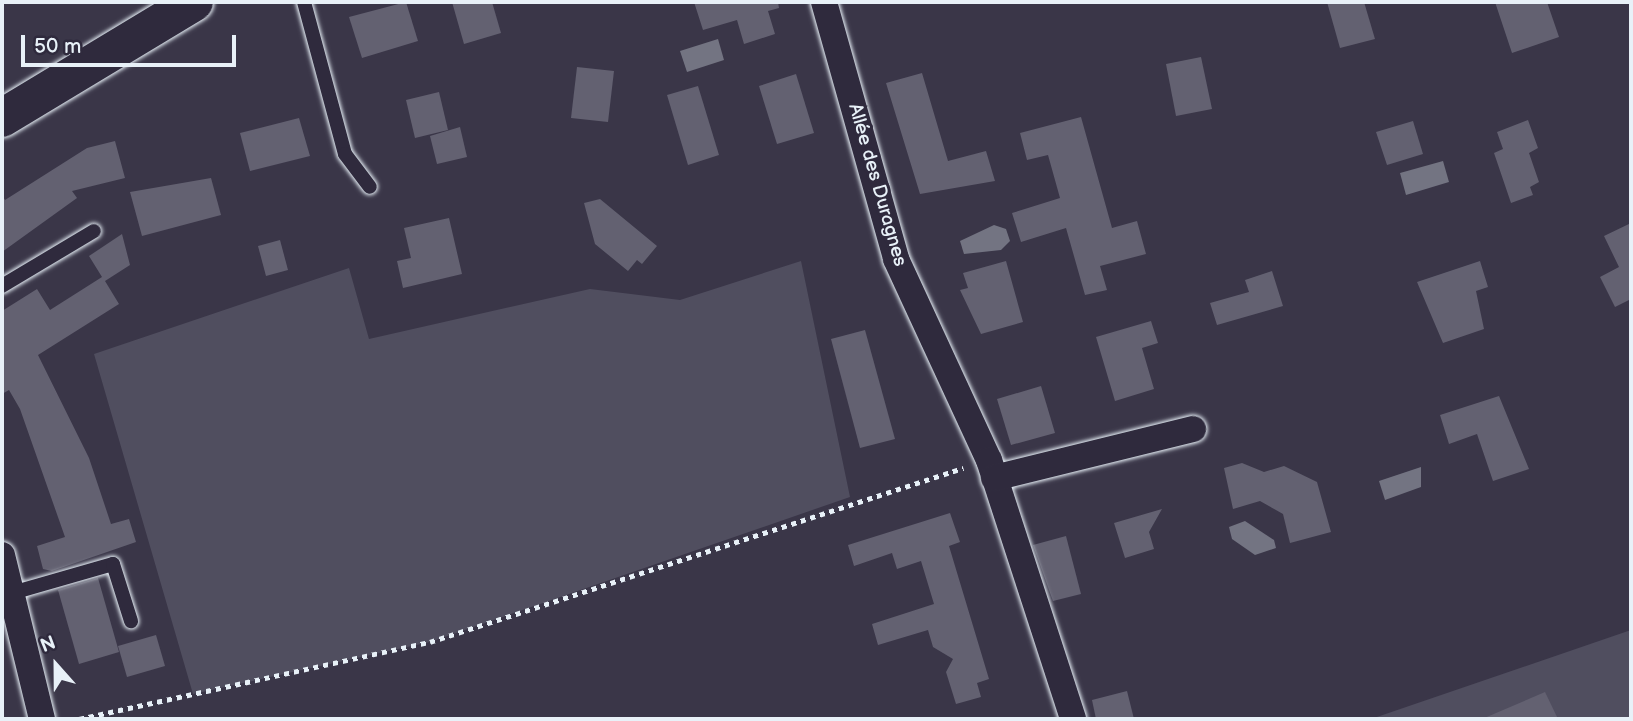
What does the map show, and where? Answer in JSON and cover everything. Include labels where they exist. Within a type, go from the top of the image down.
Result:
[{"type":"main road","points":[[2,118],[194,2]]},
{"type":"street","name":"Allée des Duragnes","points":[[824,2],[896,259],[991,469],[1073,719]]},
{"type":"street","points":[[991,469],[1193,429]]},
{"type":"street","points":[[2,555],[42,719]]},
{"type":"lane","points":[[304,2],[345,154],[370,187]]},
{"type":"lane","points":[[2,286],[94,231]]},
{"type":"lane","points":[[12,593],[113,564],[131,621]]},
{"type":"path","points":[[79,719],[430,642],[991,469]]},
{"type":"shaded area","points":[[801,261],[850,497],[430,642],[193,694],[94,354],[349,268],[369,339],[590,289],[680,300]]},
{"type":"shaded area","points":[[1631,630],[1631,719],[1371,719]]},
{"type":"water","points":[[718,39],[724,60],[687,72],[680,51]]},
{"type":"water","points":[[1443,161],[1449,182],[1406,195],[1400,173]]},
{"type":"water","points":[[994,225],[1006,229],[1010,241],[1001,250],[964,254],[960,241]]},
{"type":"water","points":[[1421,467],[1421,487],[1385,500],[1379,481]]},
{"type":"water","points":[[1245,521],[1274,540],[1276,548],[1255,555],[1232,539],[1229,527]]},
{"type":"building","points":[[406,2],[418,41],[362,58],[349,17]]},
{"type":"building","points":[[452,2],[492,2],[501,33],[464,44]]},
{"type":"building","points":[[694,2],[778,2],[779,8],[768,11],[775,34],[744,44],[737,20],[703,30]]},
{"type":"building","points":[[1327,2],[1364,2],[1375,39],[1340,48]]},
{"type":"building","points":[[1495,2],[1547,2],[1559,37],[1512,53]]},
{"type":"building","points":[[1201,57],[1212,109],[1176,116],[1166,64]]},
{"type":"building","points":[[577,67],[614,71],[608,122],[571,118]]},
{"type":"building","points":[[922,73],[948,161],[986,151],[995,181],[920,194],[886,83]]},
{"type":"building","points":[[796,74],[814,133],[777,144],[759,86]]},
{"type":"building","points":[[698,86],[719,155],[688,165],[667,95]]},
{"type":"building","points":[[439,92],[448,130],[415,138],[406,100]]},
{"type":"building","points":[[1081,117],[1112,228],[1137,221],[1146,254],[1100,266],[1107,290],[1085,295],[1066,228],[1021,242],[1012,213],[1060,198],[1048,155],[1027,160],[1020,133]]},
{"type":"building","points":[[299,118],[310,156],[250,171],[240,133]]},
{"type":"building","points":[[1528,120],[1538,148],[1529,153],[1539,182],[1530,187],[1533,195],[1511,203],[1494,153],[1503,149],[1497,132]]},
{"type":"building","points":[[1413,121],[1423,154],[1387,165],[1376,132]]},
{"type":"building","points":[[460,127],[467,157],[437,164],[430,136]]},
{"type":"building","points":[[115,141],[125,178],[72,191],[77,198],[2,252],[2,195],[5,200],[87,148]]},
{"type":"building","points":[[211,178],[221,215],[142,236],[130,192]]},
{"type":"building","points":[[600,199],[657,246],[642,264],[637,260],[628,271],[595,244],[584,203]]},
{"type":"building","points":[[449,218],[462,274],[403,288],[397,261],[411,258],[404,228]]},
{"type":"building","points":[[1631,223],[1631,299],[1615,307],[1600,277],[1619,267],[1604,236]]},
{"type":"building","points":[[122,234],[130,265],[105,281],[119,304],[38,355],[89,458],[111,524],[129,519],[136,542],[52,571],[43,569],[37,546],[65,537],[20,409],[9,390],[2,394],[2,311],[37,289],[50,310],[102,277],[89,256]]},
{"type":"building","points":[[280,240],[288,270],[266,276],[258,246]]},
{"type":"building","points":[[1006,261],[1023,322],[981,334],[960,290],[968,288],[963,273]]},
{"type":"building","points":[[1480,261],[1488,287],[1476,291],[1484,329],[1443,343],[1417,282]]},
{"type":"building","points":[[1272,271],[1283,306],[1217,325],[1210,303],[1249,292],[1245,280]]},
{"type":"building","points":[[1151,321],[1158,343],[1142,348],[1154,389],[1115,401],[1096,337]]},
{"type":"building","points":[[865,330],[895,439],[860,448],[831,339]]},
{"type":"building","points":[[1041,386],[1055,433],[1011,445],[997,399]]},
{"type":"building","points":[[1499,396],[1529,469],[1493,481],[1477,434],[1449,444],[1440,415]]},
{"type":"building","points":[[1242,463],[1264,472],[1284,466],[1317,482],[1331,532],[1290,543],[1283,514],[1260,501],[1233,509],[1224,468]]},
{"type":"building","points":[[1162,509],[1149,532],[1154,549],[1125,558],[1114,523]]},
{"type":"building","points":[[950,513],[960,542],[949,546],[989,679],[977,683],[981,697],[956,704],[946,672],[953,659],[933,647],[928,630],[878,645],[872,624],[934,604],[921,561],[897,569],[892,553],[854,566],[848,545]]},
{"type":"building","points":[[1066,536],[1081,594],[1053,601],[1033,545]]},
{"type":"building","points":[[98,578],[119,652],[79,664],[58,590]]},
{"type":"building","points":[[156,635],[165,666],[127,677],[118,646]]},
{"type":"building","points":[[1127,691],[1134,719],[1096,719],[1092,700]]},
{"type":"building","points":[[1545,692],[1558,719],[1482,719]]}]
